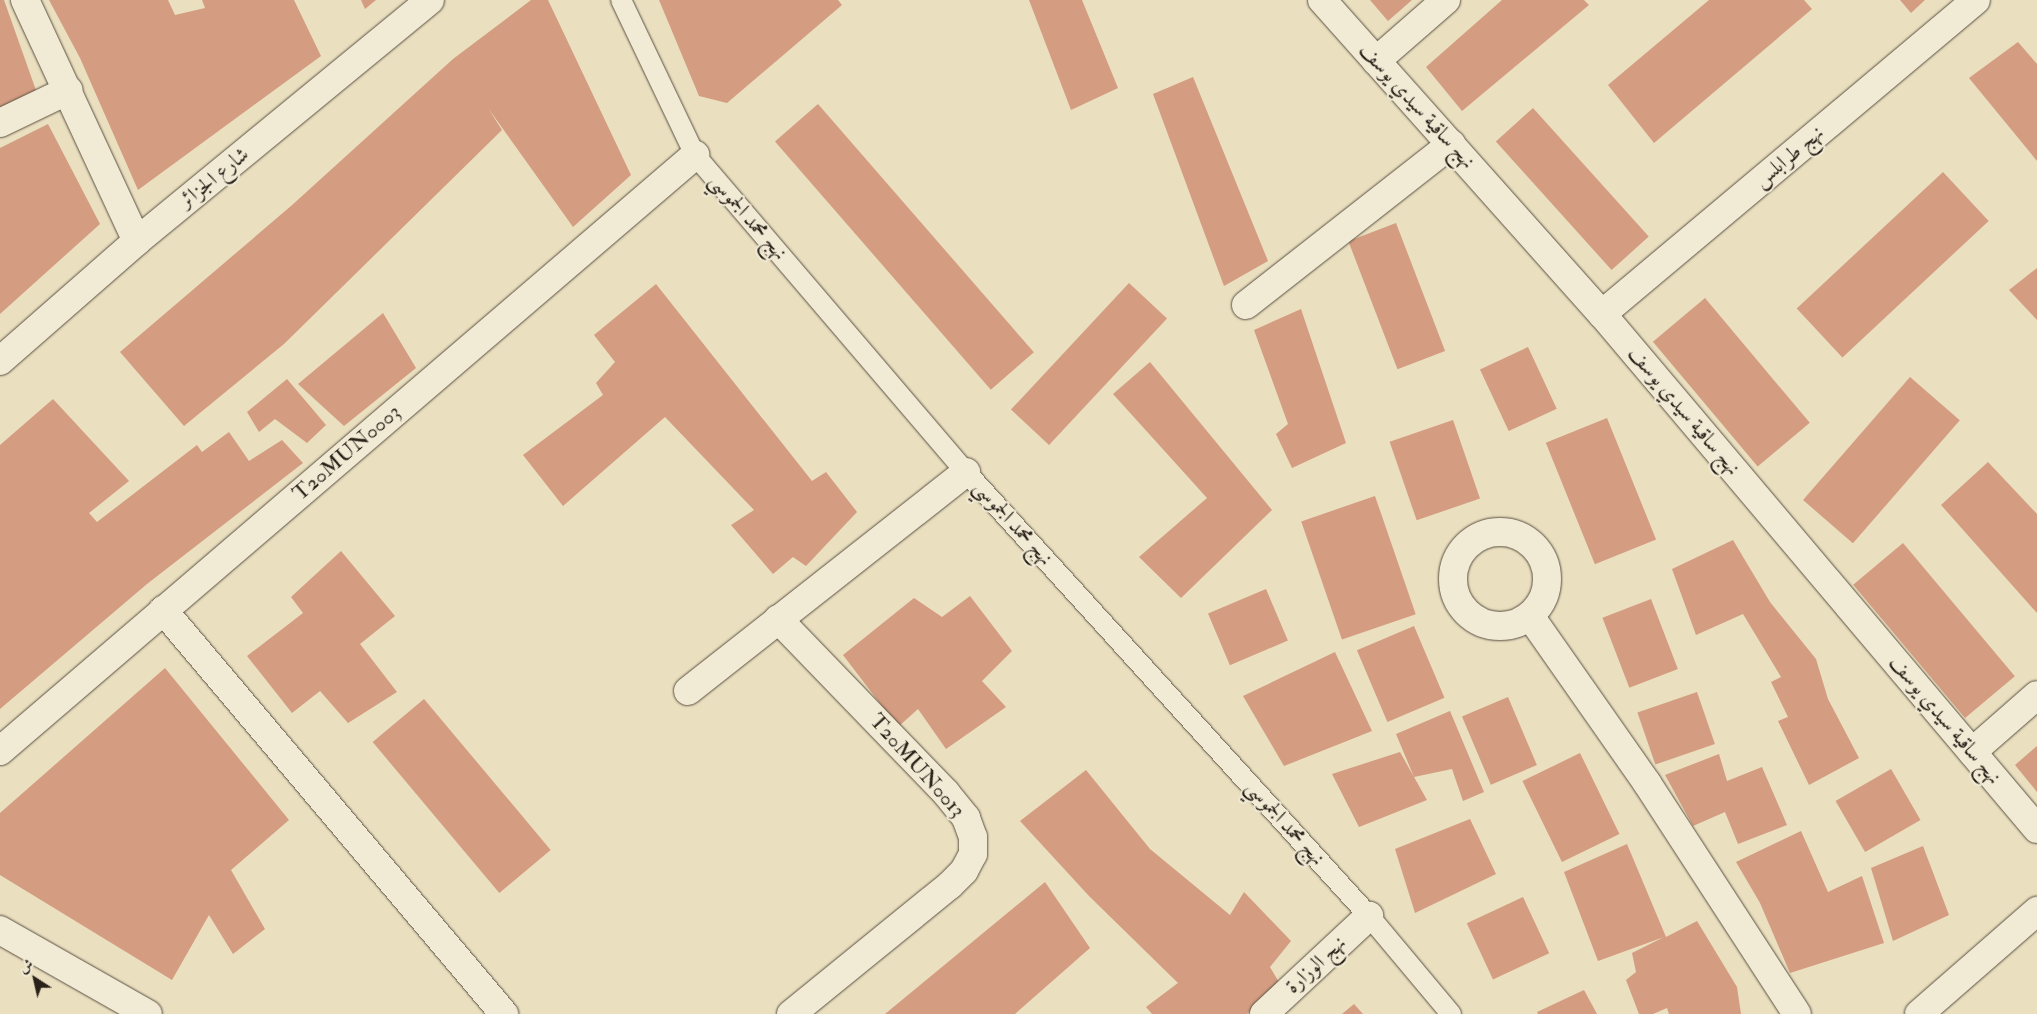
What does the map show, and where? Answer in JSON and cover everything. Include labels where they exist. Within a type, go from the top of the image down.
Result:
[{"type":"street","points":[[26,0],[138,241]]},
{"type":"street","name":"شارع الجزائر","points":[[0,361],[138,241],[430,0]]},
{"type":"street","name":"نهج ساقية سيدي يوسف","points":[[1322,0],[1602,314],[2037,829]]},
{"type":"street","points":[[1376,61],[1446,0]]},
{"type":"street","name":"نهج طرابلس","points":[[1602,314],[1976,0]]},
{"type":"street","points":[[0,124],[69,90]]},
{"type":"street","points":[[1246,305],[1451,144]]},
{"type":"street","name":"T20MUN0003","points":[[0,751],[695,155]]},
{"type":"street","points":[[688,691],[966,472]]},
{"type":"street","points":[[163,610],[504,1014]]},
{"type":"street","points":[[1530,616],[1647,783],[1797,1014]]},
{"type":"street","name":"T20MUN0013","points":[[778,619],[946,793],[966,818],[973,837],[973,854],[964,871],[950,885],[791,1014]]},
{"type":"street","points":[[1972,752],[2037,695]]},
{"type":"street","points":[[1919,1014],[2037,911]]},
{"type":"street","name":"نهج الوزارة","points":[[1264,1014],[1369,916]]},
{"type":"street","points":[[0,930],[148,1014]]},
{"type":"lane","name":"نهج محمد الجموسي","points":[[622,0],[695,155],[966,472],[1369,916],[1451,1014]]},
{"type":"building","points":[[0,0],[4,0],[38,96],[0,113]]},
{"type":"building","points":[[49,0],[168,0],[175,15],[205,8],[202,0],[294,0],[321,56],[138,190],[80,58]]},
{"type":"building","points":[[361,0],[376,0],[365,9]]},
{"type":"building","points":[[531,0],[548,0],[631,175],[573,227],[488,108],[502,130],[284,344],[184,426],[120,352],[291,206],[453,59]]},
{"type":"building","points":[[659,0],[838,0],[842,5],[727,103],[699,96]]},
{"type":"building","points":[[1029,0],[1082,0],[1118,88],[1071,110]]},
{"type":"building","points":[[1370,0],[1412,0],[1388,21]]},
{"type":"building","points":[[1502,0],[1584,0],[1589,5],[1462,111],[1426,67]]},
{"type":"building","points":[[1709,0],[1804,0],[1812,9],[1654,143],[1608,85]]},
{"type":"building","points":[[1900,0],[1925,0],[1911,13]]},
{"type":"building","points":[[2018,42],[2037,64],[2037,161],[1969,78]]},
{"type":"building","points":[[1193,77],[1268,261],[1224,286],[1153,94]]},
{"type":"building","points":[[818,104],[1034,352],[991,390],[775,141]]},
{"type":"building","points":[[1533,108],[1649,237],[1612,270],[1496,141]]},
{"type":"building","points":[[48,124],[100,224],[0,314],[0,148]]},
{"type":"building","points":[[1943,172],[1989,221],[1842,357],[1797,308]]},
{"type":"building","points":[[1396,223],[1445,351],[1397,369],[1348,241]]},
{"type":"building","points":[[2037,268],[2037,320],[2009,290]]},
{"type":"building","points":[[1129,283],[1167,318],[1049,445],[1011,410]]},
{"type":"building","points":[[656,284],[812,481],[826,472],[857,512],[806,566],[793,557],[773,574],[731,525],[754,510],[665,417],[563,506],[523,455],[603,395],[596,383],[615,362],[594,335]]},
{"type":"building","points":[[1705,298],[1810,423],[1758,467],[1653,342]]},
{"type":"building","points":[[1301,309],[1346,443],[1292,468],[1276,434],[1288,424],[1254,330]]},
{"type":"building","points":[[383,313],[416,368],[344,426],[298,384]]},
{"type":"building","points":[[1528,347],[1557,409],[1509,431],[1480,369]]},
{"type":"building","points":[[1150,362],[1272,510],[1181,598],[1139,557],[1207,498],[1113,394]]},
{"type":"building","points":[[1910,377],[1960,420],[1853,543],[1803,500]]},
{"type":"building","points":[[287,379],[326,425],[307,443],[275,419],[259,432],[247,412]]},
{"type":"building","points":[[53,399],[129,481],[89,513],[97,522],[197,445],[202,452],[229,432],[249,461],[282,440],[303,463],[147,584],[0,709],[0,445]]},
{"type":"building","points":[[1607,418],[1656,539],[1595,564],[1546,443]]},
{"type":"building","points":[[1453,420],[1480,498],[1417,520],[1390,442]]},
{"type":"building","points":[[1988,462],[2037,514],[2037,613],[1941,505]]},
{"type":"building","points":[[1375,496],[1416,614],[1342,640],[1301,521]]},
{"type":"building","points":[[1733,540],[1770,602],[1816,659],[1828,699],[1859,758],[1809,785],[1778,721],[1788,717],[1771,682],[1781,677],[1743,614],[1696,635],[1672,569]]},
{"type":"building","points":[[1903,543],[2015,676],[1965,718],[1853,585]]},
{"type":"building","points":[[341,551],[395,616],[360,644],[397,692],[348,723],[320,691],[292,713],[247,656],[303,613],[291,597]]},
{"type":"building","points":[[1266,589],[1288,641],[1230,665],[1208,614]]},
{"type":"building","points":[[970,596],[1012,651],[982,681],[1006,707],[946,749],[918,709],[898,727],[843,655],[914,598],[942,617]]},
{"type":"building","points":[[1651,599],[1678,669],[1629,688],[1602,618]]},
{"type":"building","points":[[1414,626],[1444,698],[1387,722],[1357,650]]},
{"type":"building","points":[[1335,652],[1372,731],[1284,766],[1243,696]]},
{"type":"building","points":[[165,668],[289,820],[231,870],[265,929],[233,954],[209,915],[172,980],[0,875],[0,813]]},
{"type":"building","points":[[1697,692],[1715,744],[1655,765],[1637,713]]},
{"type":"building","points":[[1508,697],[1537,765],[1491,785],[1462,717]]},
{"type":"building","points":[[424,699],[551,850],[499,893],[373,742]]},
{"type":"building","points":[[1450,711],[1484,792],[1463,801],[1452,769],[1414,777],[1396,734]]},
{"type":"building","points":[[2037,746],[2037,792],[2015,765]]},
{"type":"building","points":[[1400,752],[1427,800],[1359,827],[1332,774]]},
{"type":"building","points":[[1580,753],[1619,834],[1562,862],[1522,781]]},
{"type":"building","points":[[1719,754],[1727,781],[1762,767],[1787,825],[1738,844],[1725,812],[1693,826],[1665,775]]},
{"type":"building","points":[[1891,769],[1920,820],[1865,852],[1836,801]]},
{"type":"building","points":[[1086,770],[1150,849],[1230,915],[1244,892],[1291,941],[1270,967],[1280,984],[1247,1014],[1152,1014],[1146,1007],[1178,983],[1089,896],[1020,821]]},
{"type":"building","points":[[1470,819],[1496,874],[1415,913],[1395,849]]},
{"type":"building","points":[[1801,831],[1828,892],[1862,876],[1884,943],[1790,973],[1760,903],[1736,862]]},
{"type":"building","points":[[1627,844],[1666,937],[1697,921],[1737,987],[1741,1014],[1669,1014],[1667,1008],[1653,1014],[1639,1014],[1626,980],[1636,972],[1632,953],[1664,937],[1598,961],[1564,872]]},
{"type":"building","points":[[1923,846],[1949,915],[1893,941],[1871,868]]},
{"type":"building","points":[[1045,882],[1090,948],[1015,1014],[885,1014]]},
{"type":"building","points":[[1523,897],[1549,953],[1493,979],[1467,923]]},
{"type":"building","points":[[1584,990],[1597,1014],[1538,1014],[1537,1012]]},
{"type":"building","points":[[1354,1004],[1363,1014],[1342,1014]]}]
